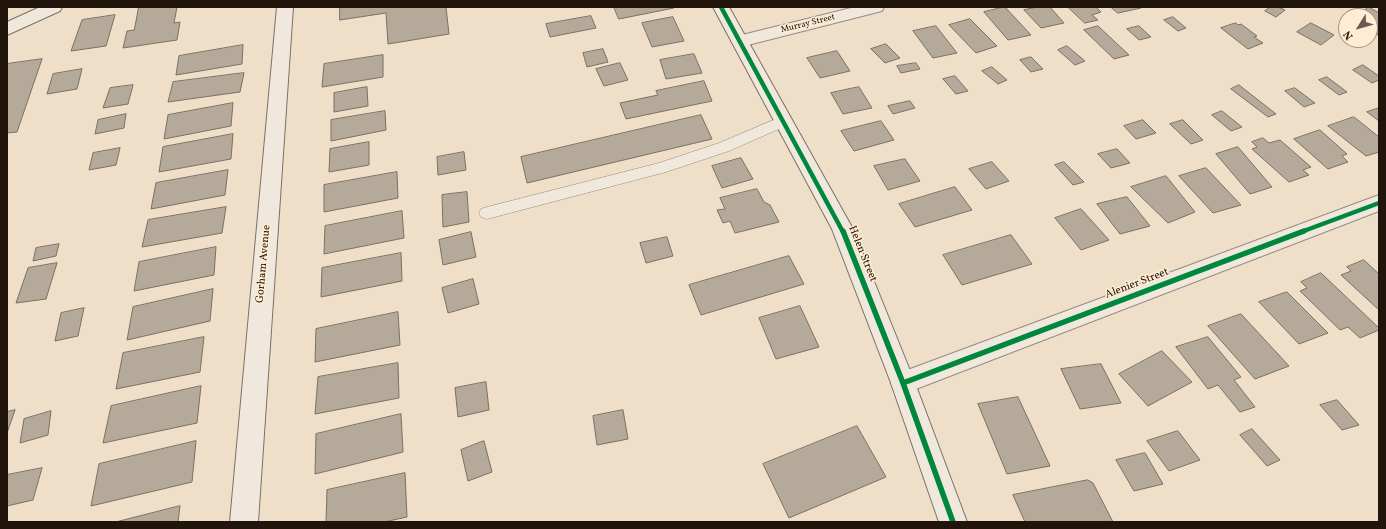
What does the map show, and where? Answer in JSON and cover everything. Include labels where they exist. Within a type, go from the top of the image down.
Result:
[{"type":"street","points":[[7,29],[54,7]]},
{"type":"street","name":"Gorham Avenue","points":[[244,522],[285,7]]},
{"type":"street","name":"Helen Street","points":[[721,7],[842,229],[903,383],[953,522]]},
{"type":"street","name":"Murray Street","points":[[740,41],[876,7]]},
{"type":"street","name":"Alenier Street","points":[[903,383],[1379,203]]},
{"type":"lane","points":[[487,213],[661,168],[724,148],[783,121]]},
{"type":"building","points":[[139,7],[177,7],[174,23],[180,22],[177,40],[123,48],[127,31],[134,30]]},
{"type":"building","points":[[340,7],[446,7],[449,34],[388,44],[386,13],[340,20]]},
{"type":"building","points":[[614,7],[674,7],[674,8],[619,19]]},
{"type":"building","points":[[1005,7],[1031,35],[1008,40],[984,12]]},
{"type":"building","points":[[1038,7],[1050,7],[1064,23],[1041,28],[1024,10]]},
{"type":"building","points":[[1068,7],[1096,7],[1101,12],[1092,15],[1098,20],[1085,23]]},
{"type":"building","points":[[1111,7],[1140,7],[1141,8],[1118,13]]},
{"type":"building","points":[[1271,7],[1278,7],[1285,10],[1276,17],[1265,11]]},
{"type":"building","points":[[1378,12],[1379,13],[1378,35]]},
{"type":"building","points":[[115,15],[106,46],[71,51],[82,20]]},
{"type":"building","points":[[591,16],[596,28],[550,37],[546,24]]},
{"type":"building","points":[[673,17],[684,41],[652,47],[642,23]]},
{"type":"building","points":[[1173,17],[1186,28],[1178,31],[1164,20]]},
{"type":"building","points":[[970,19],[997,46],[976,53],[949,25]]},
{"type":"building","points":[[1236,23],[1238,25],[1241,24],[1257,36],[1254,37],[1263,43],[1248,49],[1221,28]]},
{"type":"building","points":[[1311,23],[1334,35],[1321,45],[1297,32]]},
{"type":"building","points":[[936,26],[957,53],[933,58],[913,31]]},
{"type":"building","points":[[1098,26],[1129,55],[1114,59],[1084,30]]},
{"type":"building","points":[[1139,26],[1151,37],[1139,40],[1127,29]]},
{"type":"building","points":[[886,44],[900,58],[885,63],[871,49]]},
{"type":"building","points":[[243,45],[242,64],[176,75],[179,56]]},
{"type":"building","points":[[1067,46],[1085,61],[1075,65],[1058,50]]},
{"type":"building","points":[[603,49],[608,62],[587,67],[583,53]]},
{"type":"building","points":[[837,51],[850,71],[820,78],[807,58]]},
{"type":"building","points":[[694,54],[702,73],[666,79],[660,60]]},
{"type":"building","points":[[383,55],[383,77],[322,87],[324,64]]},
{"type":"building","points":[[1031,57],[1043,69],[1031,72],[1020,60]]},
{"type":"building","points":[[42,59],[17,132],[7,133],[7,64]]},
{"type":"building","points":[[620,63],[628,80],[604,86],[596,69]]},
{"type":"building","points":[[916,63],[920,69],[901,73],[897,66]]},
{"type":"building","points":[[1363,65],[1379,76],[1379,80],[1372,83],[1353,70]]},
{"type":"building","points":[[992,67],[1007,80],[998,84],[982,71]]},
{"type":"building","points":[[82,69],[77,89],[47,94],[53,74]]},
{"type":"building","points":[[244,73],[240,92],[168,102],[173,82]]},
{"type":"building","points":[[955,76],[968,91],[956,94],[943,79]]},
{"type":"building","points":[[1327,77],[1347,92],[1339,95],[1319,80]]},
{"type":"building","points":[[704,81],[712,101],[626,119],[620,103],[658,95],[656,91]]},
{"type":"building","points":[[133,85],[128,104],[103,108],[110,88]]},
{"type":"building","points":[[1239,85],[1276,114],[1268,117],[1231,89]]},
{"type":"building","points":[[367,87],[368,106],[334,112],[334,93]]},
{"type":"building","points":[[859,87],[872,108],[843,114],[831,93]]},
{"type":"building","points":[[1295,88],[1315,103],[1304,107],[1285,91]]},
{"type":"building","points":[[910,101],[915,108],[893,114],[888,106]]},
{"type":"building","points":[[233,103],[231,126],[164,139],[168,115]]},
{"type":"building","points":[[1379,108],[1379,121],[1367,112]]},
{"type":"building","points":[[385,111],[386,130],[331,141],[331,120]]},
{"type":"building","points":[[1222,111],[1242,127],[1231,131],[1212,115]]},
{"type":"building","points":[[126,114],[124,128],[95,134],[98,120]]},
{"type":"building","points":[[701,115],[712,139],[527,183],[521,157]]},
{"type":"building","points":[[1354,117],[1379,137],[1379,152],[1366,156],[1328,126]]},
{"type":"building","points":[[1143,120],[1156,133],[1136,139],[1124,126]]},
{"type":"building","points":[[1183,120],[1203,140],[1191,144],[1170,124]]},
{"type":"building","points":[[881,121],[894,140],[854,151],[841,131]]},
{"type":"building","points":[[1320,130],[1347,154],[1342,156],[1348,162],[1328,169],[1294,139]]},
{"type":"building","points":[[233,134],[231,159],[159,172],[163,147]]},
{"type":"building","points":[[1263,138],[1269,143],[1280,140],[1311,167],[1303,170],[1309,175],[1289,182],[1252,149],[1257,147],[1252,142]]},
{"type":"building","points":[[369,142],[369,165],[329,172],[330,149]]},
{"type":"building","points":[[1238,147],[1272,187],[1250,194],[1216,154]]},
{"type":"building","points":[[120,148],[116,165],[89,170],[93,153]]},
{"type":"building","points":[[1117,149],[1130,163],[1111,168],[1098,154]]},
{"type":"building","points":[[464,152],[466,170],[438,175],[437,157]]},
{"type":"building","points":[[741,158],[753,179],[722,188],[712,166]]},
{"type":"building","points":[[905,159],[920,181],[888,190],[874,166]]},
{"type":"building","points":[[992,162],[1009,181],[986,189],[969,169]]},
{"type":"building","points":[[1064,162],[1084,182],[1073,185],[1055,165]]},
{"type":"building","points":[[1206,168],[1241,205],[1213,213],[1179,176]]},
{"type":"building","points":[[228,170],[225,195],[151,209],[156,183]]},
{"type":"building","points":[[397,172],[398,198],[324,212],[324,185]]},
{"type":"building","points":[[1166,176],[1195,212],[1168,223],[1131,187]]},
{"type":"building","points":[[955,187],[972,210],[915,227],[899,204]]},
{"type":"building","points":[[757,189],[764,202],[770,205],[779,222],[735,233],[730,221],[723,223],[717,210],[725,209],[720,198]]},
{"type":"building","points":[[467,192],[469,222],[443,227],[442,195]]},
{"type":"building","points":[[1127,197],[1150,226],[1120,234],[1097,204]]},
{"type":"building","points":[[226,207],[222,233],[142,247],[148,220]]},
{"type":"building","points":[[1081,209],[1109,240],[1081,250],[1055,218]]},
{"type":"building","points":[[402,211],[404,238],[324,254],[325,226]]},
{"type":"building","points":[[471,232],[476,257],[443,265],[439,240]]},
{"type":"building","points":[[1011,235],[1032,264],[962,285],[943,255]]},
{"type":"building","points":[[667,237],[673,256],[646,263],[640,243]]},
{"type":"building","points":[[59,244],[56,256],[33,261],[36,248]]},
{"type":"building","points":[[216,247],[214,275],[134,291],[139,262]]},
{"type":"building","points":[[401,253],[402,281],[321,297],[322,268]]},
{"type":"building","points":[[789,256],[804,284],[701,315],[689,285]]},
{"type":"building","points":[[1364,260],[1379,274],[1379,310],[1341,275],[1351,271],[1347,267]]},
{"type":"building","points":[[57,263],[46,299],[16,303],[28,268]]},
{"type":"building","points":[[1321,273],[1379,328],[1379,330],[1360,338],[1348,327],[1340,330],[1300,291],[1307,288],[1301,282]]},
{"type":"building","points":[[473,279],[479,304],[448,313],[442,288]]},
{"type":"building","points":[[213,289],[210,321],[127,340],[133,307]]},
{"type":"building","points":[[1287,292],[1328,333],[1299,344],[1259,302]]},
{"type":"building","points":[[800,306],[819,347],[776,359],[759,318]]},
{"type":"building","points":[[84,308],[78,336],[55,341],[61,313]]},
{"type":"building","points":[[398,312],[400,345],[315,362],[316,329]]},
{"type":"building","points":[[1241,314],[1289,366],[1255,379],[1208,326]]},
{"type":"building","points":[[204,337],[200,372],[116,389],[123,353]]},
{"type":"building","points":[[1208,337],[1241,377],[1234,380],[1255,407],[1240,412],[1218,385],[1208,389],[1176,347]]},
{"type":"building","points":[[1162,351],[1192,382],[1148,406],[1119,374]]},
{"type":"building","points":[[398,363],[399,398],[315,414],[318,377]]},
{"type":"building","points":[[1101,364],[1121,403],[1080,409],[1061,369]]},
{"type":"building","points":[[486,382],[489,410],[458,417],[455,388]]},
{"type":"building","points":[[201,386],[197,423],[103,443],[111,406]]},
{"type":"building","points":[[1018,397],[1050,466],[1007,474],[978,404]]},
{"type":"building","points":[[1337,400],[1359,425],[1342,430],[1320,405]]},
{"type":"building","points":[[15,410],[7,433],[7,412]]},
{"type":"building","points":[[623,410],[628,439],[597,445],[593,416]]},
{"type":"building","points":[[51,411],[48,435],[20,443],[24,419]]},
{"type":"building","points":[[401,414],[403,452],[315,474],[316,434]]},
{"type":"building","points":[[857,426],[886,477],[789,518],[763,464]]},
{"type":"building","points":[[1252,429],[1280,460],[1267,466],[1240,435]]},
{"type":"building","points":[[1178,431],[1200,460],[1169,471],[1147,441]]},
{"type":"building","points":[[196,441],[192,482],[91,506],[99,464]]},
{"type":"building","points":[[484,441],[492,472],[468,481],[461,450]]},
{"type":"building","points":[[1145,453],[1163,484],[1134,491],[1116,460]]},
{"type":"building","points":[[42,468],[33,500],[7,506],[7,475]]},
{"type":"building","points":[[405,473],[407,517],[384,522],[326,522],[327,490]]},
{"type":"building","points":[[1088,480],[1093,483],[1113,522],[1025,522],[1013,495]]},
{"type":"building","points":[[180,506],[178,522],[116,522]]},
{"type":"cycle path","points":[[721,7],[842,229],[903,383],[953,522]]},
{"type":"cycle path","points":[[903,383],[1379,203]]}]
